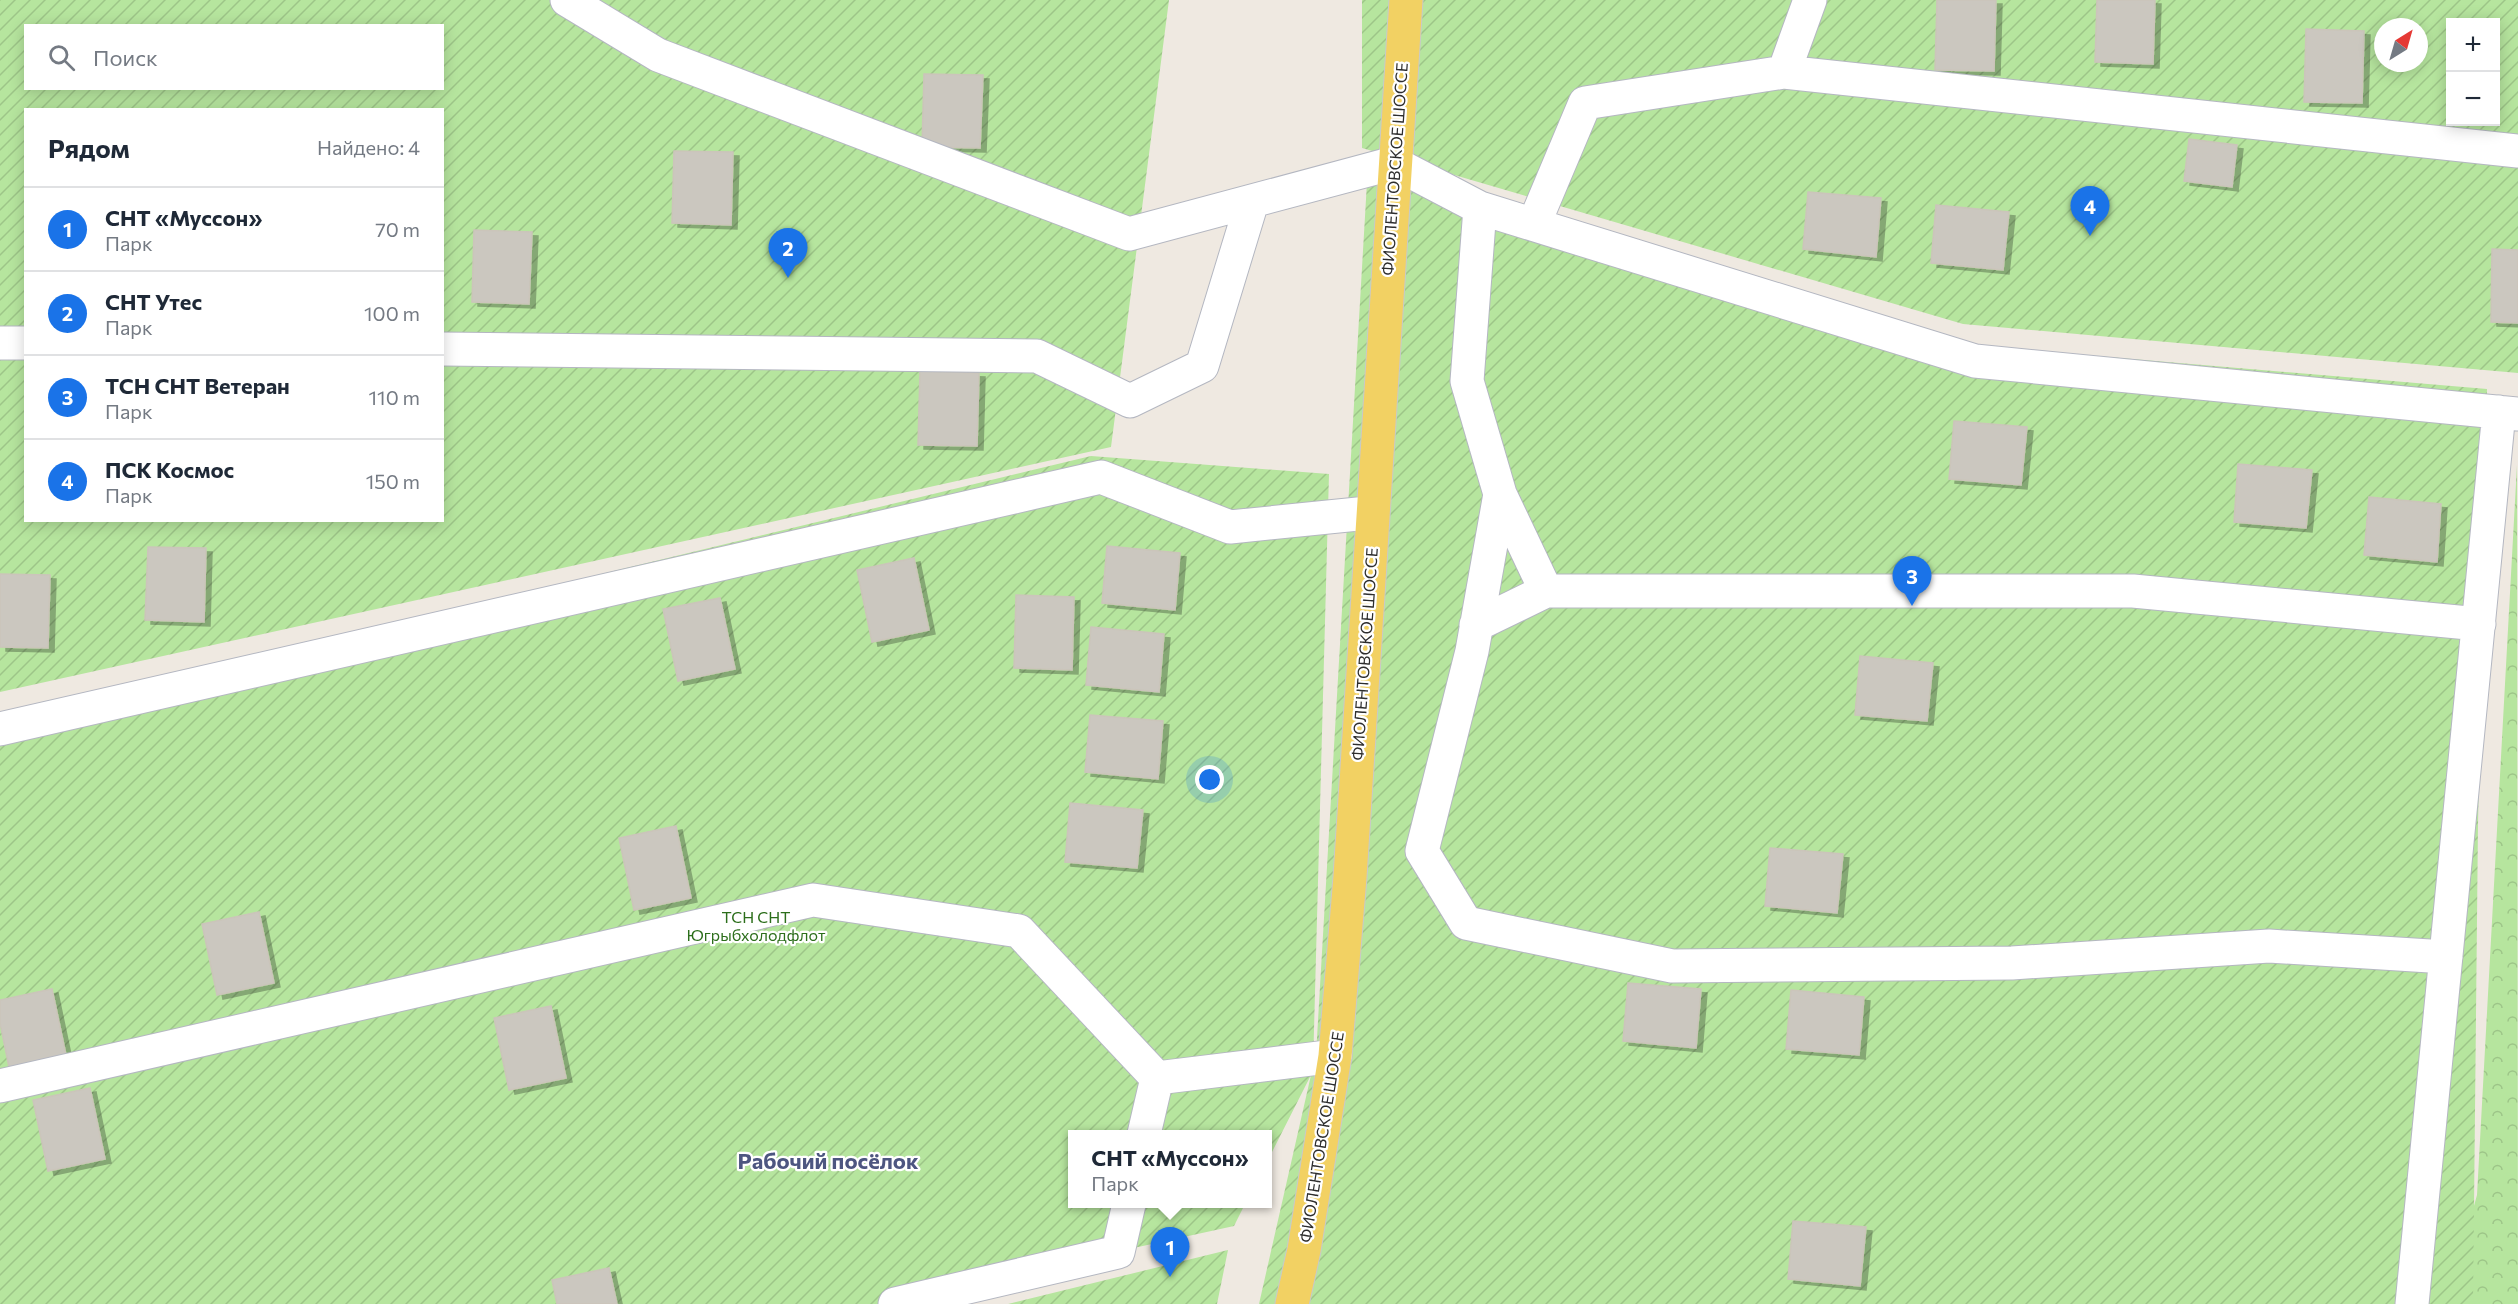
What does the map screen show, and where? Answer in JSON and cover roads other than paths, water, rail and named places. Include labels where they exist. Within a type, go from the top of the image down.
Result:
[{"type":"main road","name":"ФИОЛЕНТОВСКОЕ ШОССЕ","points":[[1292,1304],[1304,1250],[1335,1056],[1350,877],[1406,0]]},
{"type":"street","points":[[567,0],[658,54],[1129,234],[1394,164],[1480,208],[1975,361],[2508,413],[2479,624],[2412,1304]]},
{"type":"street","points":[[1784,72],[1810,0]]},
{"type":"street","points":[[1534,224],[1585,103],[1784,72],[2518,151]]},
{"type":"street","points":[[444,349],[1037,356],[1130,401],[1202,366],[1252,202]]},
{"type":"street","points":[[1480,208],[1467,381],[1500,494],[1546,591]]},
{"type":"street","points":[[0,343],[24,343]]},
{"type":"street","points":[[0,729],[1101,477],[1230,527],[1358,514]]},
{"type":"street","points":[[1500,494],[1476,626],[1422,852],[1466,924],[1672,966],[2012,963],[2269,946],[2446,957]]},
{"type":"street","points":[[1476,626],[1546,591],[2133,591],[2479,624]]},
{"type":"street","points":[[0,1086],[813,900],[1019,931],[1157,1078]]},
{"type":"street","points":[[1157,1078],[1335,1056]]},
{"type":"street","points":[[1145,1130],[1157,1078]]},
{"type":"street","points":[[895,1304],[1118,1252],[1128,1208]]},
{"type":"place","name":"ПСК Космос","points":[[2090,236]]},
{"type":"place","name":"СНТ Утес","points":[[788,278]]},
{"type":"place","name":"ТСН СНТ Ветеран","points":[[1912,606]]},
{"type":"place","name":"СНТ «Муссон»","points":[[1170,1277]]},
{"type":"district","name":"Рабочий посёлок","points":[[828,1160]]},
{"type":"park label","name":"ТСН СНТ Югрыбхолодфлот","points":[[756,925]]}]
